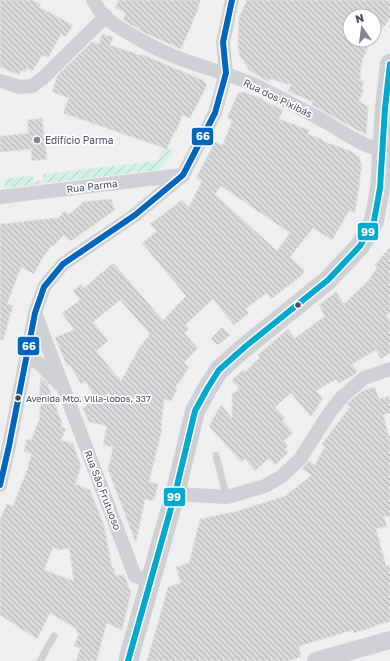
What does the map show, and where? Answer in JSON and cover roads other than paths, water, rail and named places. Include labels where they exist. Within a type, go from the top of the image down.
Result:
[{"type":"main road","points":[[128,661],[175,494],[195,411],[207,389],[220,370],[246,346],[328,280],[360,246],[374,221],[386,151],[385,108],[390,64]]},
{"type":"street","name":"Rua dos Pixibás","points":[[93,0],[106,16],[118,27],[172,56],[226,73],[256,86],[355,139],[386,151]]},
{"type":"street","points":[[0,485],[35,313],[44,287],[63,264],[135,215],[183,175],[214,113],[226,73],[223,42],[232,0]]},
{"type":"street","points":[[0,80],[20,87],[32,86],[43,78],[106,16]]},
{"type":"street","name":"Rua Parma","points":[[0,197],[183,175]]},
{"type":"street","name":"Rua São Frutuoso","points":[[35,313],[136,576],[150,582]]},
{"type":"street","name":"Rua São Frutuoso","points":[[26,356],[40,364],[65,390]]},
{"type":"street","points":[[175,494],[227,497],[265,486],[282,476],[300,459],[330,412],[343,396],[364,378],[390,369]]},
{"type":"street","points":[[316,661],[347,657],[390,640]]},
{"type":"lane","points":[[216,455],[227,497]]},
{"type":"lane","points":[[40,661],[54,636]]},
{"type":"place","name":"Edifício Parma","points":[[37,140]]},
{"type":"place","name":"Avenida Mto. Villa-lobos, 337","points":[[18,398]]}]
